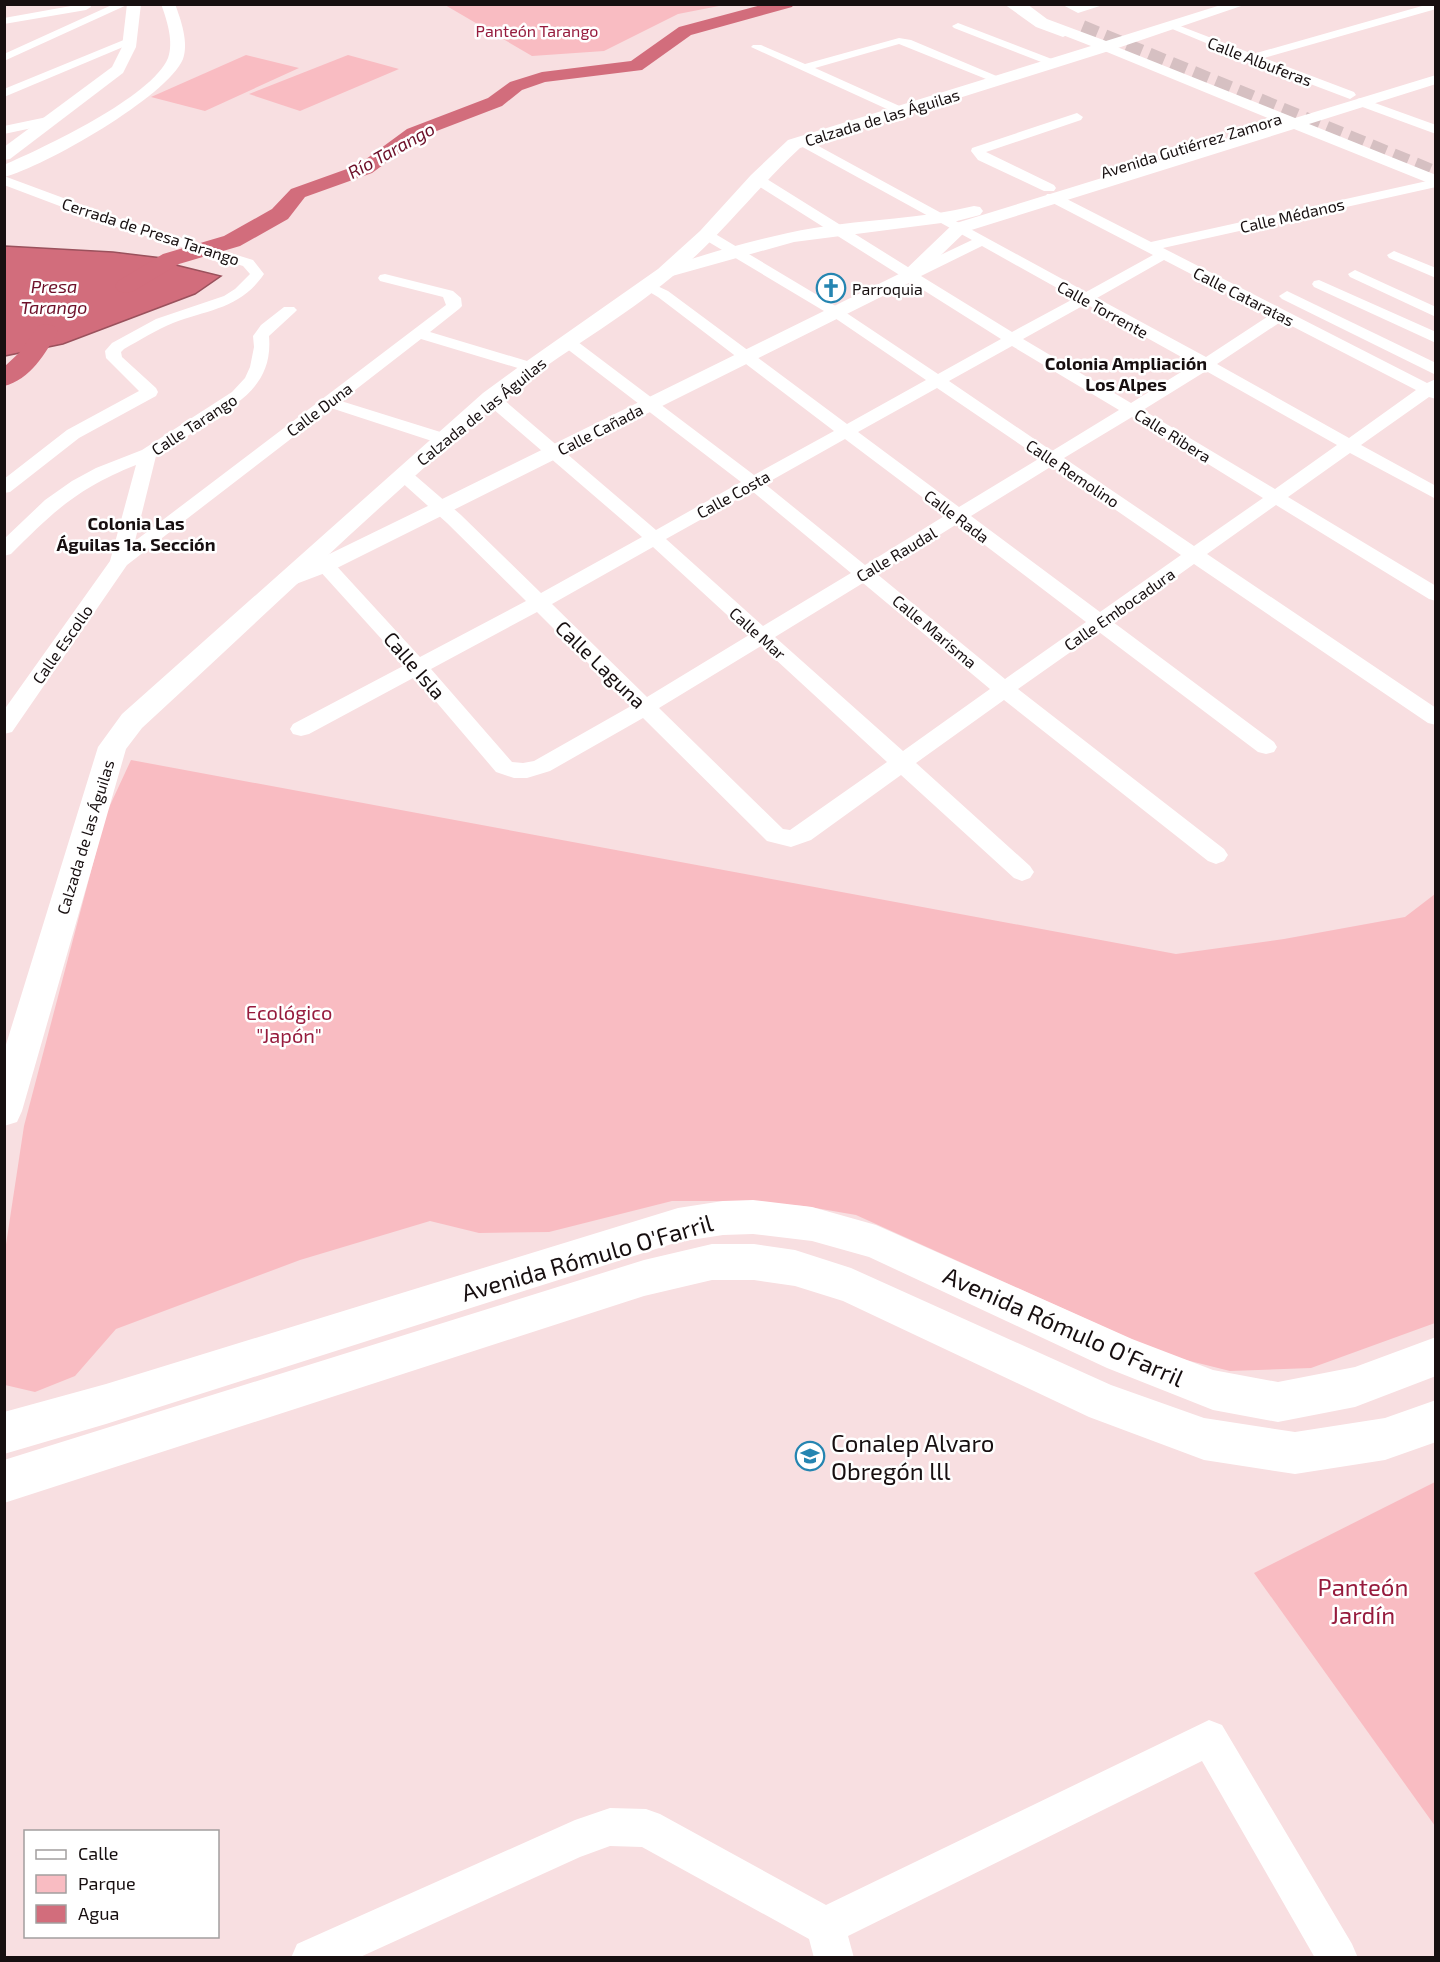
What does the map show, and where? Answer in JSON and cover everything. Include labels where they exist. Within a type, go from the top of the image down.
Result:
[{"type":"main road","points":[[4,154],[118,70],[127,58],[134,4]]},
{"type":"main road","points":[[4,172],[68,142],[158,82],[175,58],[176,46],[172,15],[168,4]]},
{"type":"main road","points":[[1017,4],[1042,22],[1110,46]]},
{"type":"main road","points":[[1023,4],[1079,29],[1034,4]]},
{"type":"main road","name":"Calzada de las Águilas","points":[[4,1111],[112,747],[132,721],[444,439],[491,398],[665,273],[707,235],[785,151],[802,141],[1240,4]]},
{"type":"main road","points":[[1060,6],[1110,46]]},
{"type":"main road","name":"Avenida Rómulo O'Farril","points":[[9,1426],[70,1414],[636,1238],[678,1226],[723,1218],[753,1217],[812,1224],[876,1242],[1121,1354],[1213,1390],[1278,1402],[1355,1388],[1436,1356]]},
{"type":"main road","name":"Avenida Rómulo O'Farril","points":[[5,1482],[644,1278],[712,1262],[754,1262],[795,1268],[851,1286],[1104,1403],[1204,1439],[1295,1453],[1385,1439],[1436,1420]]},
{"type":"main road","points":[[70,1414],[71,1462]]},
{"type":"street","points":[[4,51],[110,4]]},
{"type":"street","points":[[4,58],[124,4]]},
{"type":"street","points":[[1009,4],[1040,25],[1110,46],[1436,171]]},
{"type":"street","points":[[1060,6],[1078,10],[1101,4]]},
{"type":"street","points":[[1251,58],[1436,6]]},
{"type":"street","points":[[4,21],[86,7]]},
{"type":"street","points":[[993,40],[1040,25]]},
{"type":"street","points":[[958,26],[1053,63]]},
{"type":"street","name":"Calle Albuferas","points":[[1171,26],[1436,130]]},
{"type":"street","points":[[4,94],[131,40]]},
{"type":"street","points":[[803,68],[899,41],[907,42],[1000,80]]},
{"type":"street","points":[[757,47],[900,111]]},
{"type":"street","name":"Avenida Gutiérrez Zamora","points":[[952,224],[1356,99],[1436,69]]},
{"type":"street","name":"Avenida Gutiérrez Zamora","points":[[1356,99],[1436,79]]},
{"type":"street","name":"Calle Cataratas","points":[[1077,117],[977,151],[983,157],[1156,251],[1433,389]]},
{"type":"street","points":[[1295,118],[1436,182]]},
{"type":"street","points":[[4,130],[47,121]]},
{"type":"street","name":"Calle Torrente","points":[[802,141],[1436,494]]},
{"type":"street","name":"Calle Ribera","points":[[757,179],[909,276],[1436,595]]},
{"type":"street","name":"Cerrada de Presa Tarango","points":[[4,180],[115,222],[238,260],[255,268],[257,274],[252,284],[242,292],[164,322],[118,346],[113,351],[114,358],[150,392],[73,434],[4,488]]},
{"type":"street","name":"Calle Médanos","points":[[1156,251],[1436,182]]},
{"type":"street","points":[[665,273],[734,251],[779,240],[838,230],[952,224]]},
{"type":"street","name":"Calle Cañada","points":[[909,276],[952,224]]},
{"type":"street","name":"Calle Remolino","points":[[707,235],[834,312],[1436,718]]},
{"type":"street","name":"Calle Cañada","points":[[288,579],[325,565],[982,241]]},
{"type":"street","name":"Calle Costa","points":[[301,729],[538,603],[937,381],[1082,298],[1156,251]]},
{"type":"street","points":[[1394,255],[1436,274]]},
{"type":"street","points":[[1355,274],[1436,313]]},
{"type":"street","name":"Calle Duna","points":[[120,561],[454,306],[453,297],[440,291],[385,278]]},
{"type":"street","points":[[1319,284],[1436,338]]},
{"type":"street","name":"Calle Rada","points":[[648,287],[663,294],[1266,747]]},
{"type":"street","points":[[1287,296],[1436,370]]},
{"type":"street","name":"Calle Tarango","points":[[4,550],[51,504],[78,485],[102,472],[148,454],[238,396],[252,380],[258,368],[262,347],[261,336],[289,310]]},
{"type":"street","name":"Calle Raudal","points":[[504,767],[514,772],[528,772],[646,707],[1132,410],[1281,315]]},
{"type":"street","points":[[420,334],[531,368]]},
{"type":"street","name":"Calle Marisma","points":[[568,342],[752,482],[1004,689],[1216,855]]},
{"type":"street","name":"Calle Embocadura","points":[[803,834],[1004,689],[1433,389]]},
{"type":"street","name":"Calle Mar","points":[[491,398],[654,538],[1022,872]]},
{"type":"street","points":[[328,402],[444,439]]},
{"type":"street","points":[[120,561],[148,454]]},
{"type":"street","name":"Calle Laguna","points":[[404,475],[442,508],[775,835],[791,839],[803,834]]},
{"type":"street","name":"Calle Escollo","points":[[4,727],[120,561]]},
{"type":"street","name":"Calle Isla","points":[[325,565],[418,667],[504,767]]},
{"type":"street","points":[[311,1958],[575,1839],[610,1827],[646,1828],[830,1942],[1209,1738],[1338,1958]]},
{"type":"green space","name":"Panteón Tarango","points":[[445,5],[724,5],[678,14],[604,51],[532,56]]},
{"type":"green space","points":[[246,55],[299,68],[205,111],[151,97]]},
{"type":"green space","points":[[348,55],[399,69],[300,111],[249,94]]},
{"type":"green space","name":"Ecológico \"Japón\"","points":[[131,760],[1176,954],[1284,939],[1405,917],[1435,894],[1435,1323],[1311,1368],[1230,1371],[1166,1355],[856,1215],[804,1206],[731,1201],[672,1201],[549,1232],[479,1233],[430,1221],[300,1260],[116,1329],[75,1376],[35,1392],[5,1385],[5,1251],[24,1126],[106,814]]},
{"type":"green space","name":"Panteón Jardín","points":[[1435,1482],[1435,1826],[1254,1573]]},
{"type":"water","name":"Presa Tarango","points":[[5,246],[113,252],[171,259],[176,265],[221,276],[195,294],[63,344],[5,356]]},
{"type":"waterway","name":"Río Tarango","points":[[126,286],[171,259],[232,241],[280,214],[298,193],[365,169],[414,133],[495,102],[516,86],[542,77],[636,66],[685,31],[786,4]]},
{"type":"waterway","points":[[4,379],[29,358],[46,331]]},
{"type":"tunnel","points":[[1082,28],[1436,174]]},
{"type":"place","name":"Parroquia","points":[[831,288]]},
{"type":"place","name":"Conalep Alvaro Obregón lll","points":[[810,1456]]},
{"type":"district","name":"Colonia Ampliación Los Alpes","points":[[1126,373]]},
{"type":"district","name":"Colonia Las Águilas 1a. Sección","points":[[136,533]]}]
